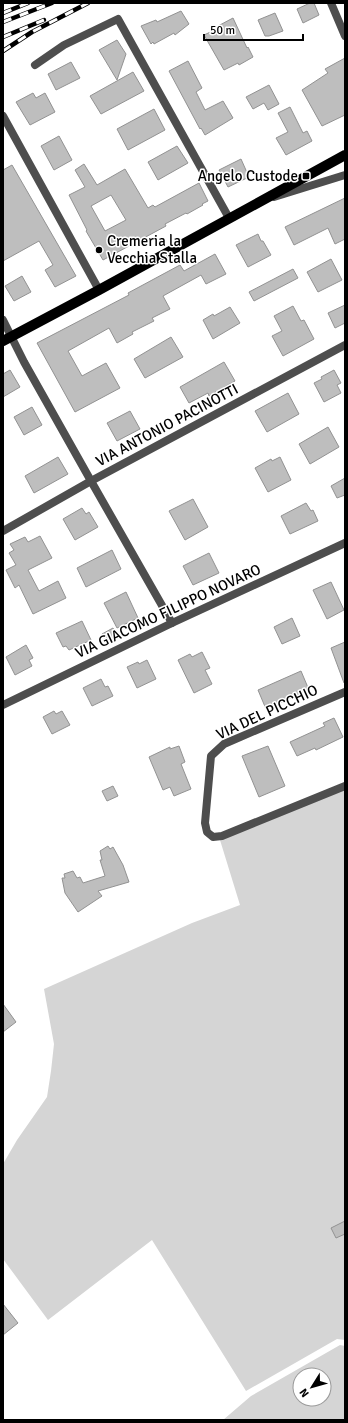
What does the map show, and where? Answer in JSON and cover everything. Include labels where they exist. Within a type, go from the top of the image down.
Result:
[{"type":"main road","points":[[8,339],[345,156]]},
{"type":"street","points":[[331,3],[345,36]]},
{"type":"street","points":[[35,65],[64,45],[118,19],[229,218]]},
{"type":"street","points":[[3,116],[99,290]]},
{"type":"street","points":[[260,202],[345,175]]},
{"type":"street","points":[[3,320],[8,339],[24,362],[172,623]]},
{"type":"street","name":"VIA ANTONIO PACINOTTI","points":[[3,531],[91,481],[345,345]]},
{"type":"street","name":"VIA GIACOMO FILIPPO NOVARO","points":[[3,704],[172,623],[345,543]]},
{"type":"street","name":"VIA DEL PICCHIO","points":[[345,692],[224,744],[211,756],[205,823],[207,832],[213,836],[222,836],[345,786]]},
{"type":"shaded area","points":[[345,789],[345,1340],[337,1339],[246,1391],[152,1240],[48,1320],[3,1259],[3,1164],[17,1140],[47,1097],[54,1044],[44,989],[192,923],[240,905],[220,840]]},
{"type":"shaded area","points":[[340,1345],[345,1346],[345,1420],[223,1420],[251,1396],[292,1373],[292,1407],[332,1407],[332,1367],[302,1367]]},
{"type":"building","points":[[310,3],[314,3],[319,15],[303,23],[297,9]]},
{"type":"building","points":[[181,11],[189,24],[175,35],[174,33],[154,44],[153,42],[151,44],[141,26],[156,20],[157,22]]},
{"type":"building","points":[[275,13],[283,31],[265,36],[258,20]]},
{"type":"building","points":[[233,18],[247,48],[248,47],[253,57],[239,65],[238,63],[224,70],[204,35],[219,28],[218,26]]},
{"type":"building","points":[[117,40],[126,54],[117,80],[99,50]]},
{"type":"building","points":[[345,58],[345,115],[322,126],[302,90],[328,73],[325,69]]},
{"type":"building","points":[[188,61],[202,88],[196,92],[205,110],[223,101],[233,118],[205,135],[201,128],[200,129],[169,71]]},
{"type":"building","points":[[71,62],[80,78],[56,90],[48,74]]},
{"type":"building","points":[[133,72],[144,91],[101,114],[90,96]]},
{"type":"building","points":[[269,85],[279,104],[268,110],[264,103],[253,109],[246,97]]},
{"type":"building","points":[[33,93],[36,98],[45,93],[55,112],[30,125],[16,102]]},
{"type":"building","points":[[290,107],[303,133],[307,131],[312,141],[286,155],[276,138],[288,132],[278,113]]},
{"type":"building","points":[[154,109],[165,130],[128,150],[117,129]]},
{"type":"building","points":[[59,136],[72,160],[54,170],[41,146]]},
{"type":"building","points":[[177,146],[188,163],[158,180],[148,162]]},
{"type":"building","points":[[241,159],[249,177],[228,187],[219,170]]},
{"type":"building","points":[[84,164],[97,185],[125,169],[148,208],[153,205],[155,207],[199,183],[208,201],[187,214],[186,213],[165,224],[166,226],[103,260],[86,231],[87,230],[69,195],[85,187],[75,170]],"holes":[[[111,195],[126,220],[105,231],[91,206]]]},
{"type":"building","points":[[12,165],[76,276],[55,287],[45,270],[53,265],[39,241],[3,261],[3,170]]},
{"type":"building","points":[[345,198],[345,239],[335,244],[328,228],[294,245],[285,227]]},
{"type":"building","points":[[258,234],[271,255],[248,267],[236,245]]},
{"type":"building","points":[[215,254],[226,274],[206,284],[201,275],[163,296],[170,309],[152,318],[154,321],[132,332],[133,334],[117,343],[109,328],[68,351],[82,376],[106,363],[120,388],[75,412],[37,343],[129,295],[128,293],[180,265],[184,271]]},
{"type":"building","points":[[331,259],[342,280],[318,292],[307,272]]},
{"type":"building","points":[[293,269],[298,278],[254,301],[249,292]]},
{"type":"building","points":[[22,276],[31,292],[14,301],[5,286]]},
{"type":"building","points":[[345,305],[345,323],[335,328],[328,313]]},
{"type":"building","points":[[293,306],[301,321],[304,320],[314,339],[283,356],[272,336],[282,331],[274,316]]},
{"type":"building","points":[[230,307],[240,323],[213,339],[203,320]]},
{"type":"building","points":[[171,337],[183,357],[145,378],[134,359]]},
{"type":"building","points":[[224,362],[235,381],[209,396],[208,393],[189,403],[180,387]]},
{"type":"building","points":[[10,370],[20,387],[3,397],[3,374]]},
{"type":"building","points":[[334,370],[341,383],[337,385],[341,393],[324,402],[314,383],[322,379],[321,377]]},
{"type":"building","points":[[288,393],[299,414],[267,432],[255,411]]},
{"type":"building","points":[[32,407],[42,425],[24,435],[14,417]]},
{"type":"building","points":[[130,411],[140,429],[117,441],[107,423]]},
{"type":"building","points":[[328,427],[339,447],[310,464],[299,444]]},
{"type":"building","points":[[58,457],[68,474],[34,493],[25,476]]},
{"type":"building","points":[[280,457],[291,480],[268,492],[255,468],[271,459],[272,461]]},
{"type":"building","points":[[345,478],[345,495],[337,498],[331,486]]},
{"type":"building","points":[[193,499],[208,527],[185,540],[169,511]]},
{"type":"building","points":[[306,503],[311,511],[313,510],[318,521],[290,534],[281,516]]},
{"type":"building","points":[[82,508],[86,514],[89,512],[98,527],[75,540],[63,519]]},
{"type":"building","points":[[40,536],[52,558],[28,570],[39,591],[58,581],[66,598],[33,614],[19,585],[15,588],[6,570],[16,565],[9,553],[14,550],[10,544],[25,537],[28,542]]},
{"type":"building","points":[[112,550],[121,569],[86,587],[77,568]]},
{"type":"building","points":[[209,553],[219,573],[193,585],[183,566]]},
{"type":"building","points":[[331,582],[344,610],[327,619],[313,590]]},
{"type":"building","points":[[126,592],[138,618],[117,628],[104,603]]},
{"type":"building","points":[[292,618],[300,636],[282,644],[274,627]]},
{"type":"building","points":[[82,621],[91,640],[69,650],[66,646],[63,647],[56,633]]},
{"type":"building","points":[[113,628],[118,638],[107,643],[102,634]]},
{"type":"building","points":[[345,642],[345,683],[344,683],[331,648]]},
{"type":"building","points":[[26,645],[33,658],[29,660],[32,666],[15,675],[6,657]]},
{"type":"building","points":[[202,652],[210,668],[205,670],[212,684],[194,693],[178,660],[190,654],[192,657]]},
{"type":"building","points":[[147,660],[156,679],[137,688],[127,667]]},
{"type":"building","points":[[301,671],[309,690],[266,709],[258,690]]},
{"type":"building","points":[[101,679],[105,687],[108,686],[113,696],[92,706],[83,688]]},
{"type":"building","points":[[54,711],[56,714],[62,711],[70,725],[52,734],[43,717]]},
{"type":"building","points":[[334,718],[343,737],[316,750],[315,748],[297,756],[290,742],[325,726],[323,723]]},
{"type":"building","points":[[179,746],[185,762],[181,764],[191,789],[174,796],[170,787],[163,790],[149,757],[170,747],[170,749]]},
{"type":"building","points":[[268,746],[285,786],[259,797],[242,756]]},
{"type":"building","points":[[113,786],[118,796],[107,801],[102,791]]},
{"type":"building","points":[[108,846],[110,849],[113,847],[123,865],[129,882],[98,891],[102,896],[78,912],[65,893],[62,878],[65,878],[64,874],[73,871],[77,878],[80,877],[83,883],[105,876],[100,860],[102,860],[100,851]]},
{"type":"building","points":[[3,1004],[16,1022],[3,1032]]},
{"type":"building","points":[[345,1221],[345,1234],[336,1238],[331,1228]]},
{"type":"building","points":[[3,1304],[18,1323],[3,1335]]},
{"type":"railway","points":[[3,13],[28,3]]},
{"type":"railway","points":[[3,22],[52,3]]},
{"type":"railway","points":[[3,51],[32,32],[88,3]]},
{"type":"railway","points":[[3,37],[44,20]]},
{"type":"place","name":"Angelo Custode","points":[[306,176]]},
{"type":"place","name":"Cremeria la Vecchia Stalla","points":[[99,250]]}]
